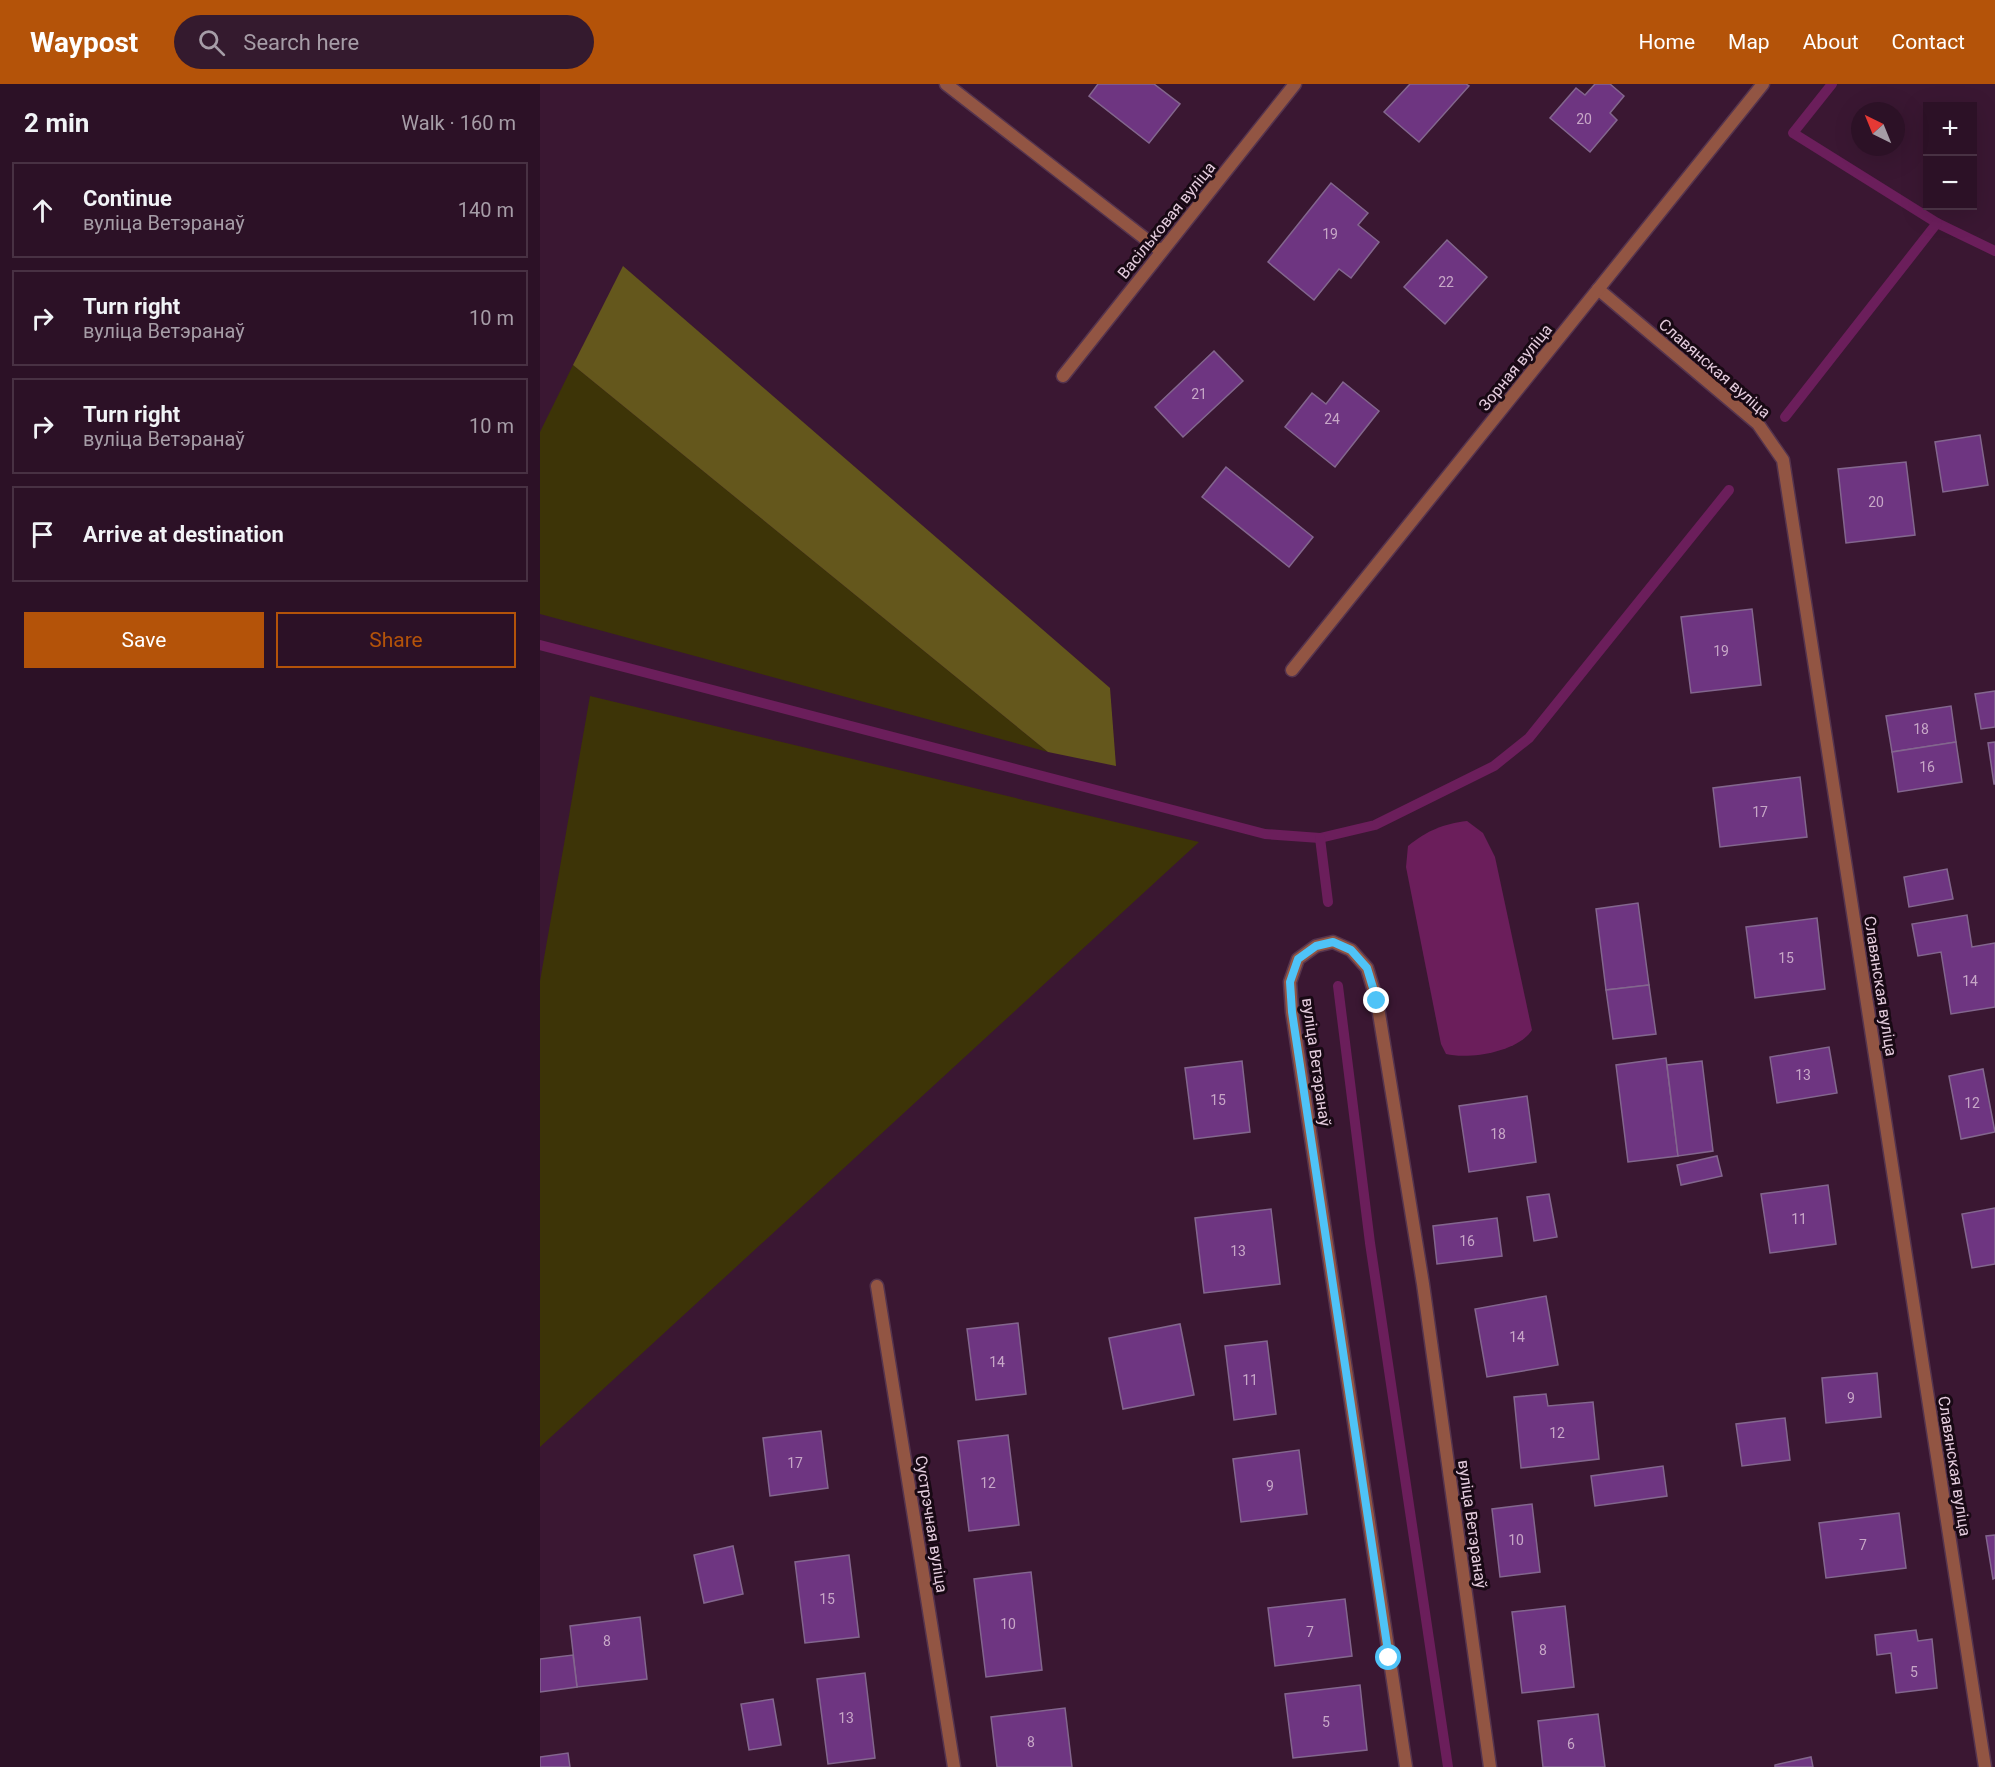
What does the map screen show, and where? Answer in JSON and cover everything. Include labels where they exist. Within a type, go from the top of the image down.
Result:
[{"type":"street","points":[[946,84],[1161,251]]},
{"type":"street","name":"Васільковая вуліца","points":[[1063,376],[1295,84]]},
{"type":"street","name":"Зорная вуліца","points":[[1292,670],[1763,84]]},
{"type":"street","name":"Славянская вуліца","points":[[1598,289],[1758,424],[1783,460],[1985,1767]]},
{"type":"street","name":"вуліца Ветэранаў","points":[[1406,1767],[1292,1012],[1290,982],[1298,959],[1316,946],[1333,942],[1351,950],[1367,968],[1377,1001],[1423,1284],[1490,1767]]},
{"type":"street","name":"Сустрэчная вуліца","points":[[878,1286],[954,1767]]},
{"type":"shaded area","points":[[623,266],[1110,688],[1116,766],[1048,752],[573,365]]},
{"type":"shaded area","points":[[573,365],[1048,752],[540,614],[540,432]]},
{"type":"shaded area","points":[[590,696],[1199,842],[540,1447],[540,981]]},
{"type":"shaded area","points":[[1467,821],[1483,833],[1495,857],[1532,1030],[1526,1037],[1505,1048],[1480,1055],[1456,1056],[1446,1054],[1441,1044],[1406,867],[1408,846],[1415,840],[1436,829]]},
{"type":"building","points":[[1098,84],[1154,84],[1180,104],[1149,143],[1089,96]]},
{"type":"building","points":[[1410,84],[1466,84],[1469,86],[1419,142],[1384,112]]},
{"type":"building","points":[[1595,84],[1610,84],[1624,96],[1610,113],[1617,120],[1590,152],[1550,118],[1576,88],[1585,95]]},
{"type":"building","points":[[1331,183],[1368,213],[1358,225],[1379,242],[1351,278],[1339,269],[1314,300],[1268,262]]},
{"type":"building","points":[[1447,240],[1487,277],[1445,324],[1404,287]]},
{"type":"building","points":[[1214,351],[1243,381],[1183,437],[1155,407]]},
{"type":"building","points":[[1343,382],[1379,411],[1335,467],[1285,427],[1312,393],[1326,404]]},
{"type":"building","points":[[1980,435],[1988,485],[1943,492],[1935,442]]},
{"type":"building","points":[[1906,462],[1915,535],[1846,543],[1838,469]]},
{"type":"building","points":[[1226,467],[1313,537],[1289,567],[1202,497]]},
{"type":"building","points":[[1752,609],[1761,685],[1691,693],[1681,617]]},
{"type":"building","points":[[1995,691],[1995,727],[1981,729],[1975,694]]},
{"type":"building","points":[[1951,706],[1956,742],[1892,752],[1886,716]]},
{"type":"building","points":[[1956,742],[1962,782],[1898,792],[1892,752]]},
{"type":"building","points":[[1995,742],[1995,784],[1994,784],[1988,743]]},
{"type":"building","points":[[1800,777],[1807,837],[1720,847],[1713,788]]},
{"type":"building","points":[[1947,869],[1953,899],[1909,907],[1904,877]]},
{"type":"building","points":[[1638,903],[1649,985],[1606,990],[1596,909]]},
{"type":"building","points":[[1967,915],[1972,947],[1995,943],[1995,1007],[1951,1014],[1941,952],[1918,956],[1912,924]]},
{"type":"building","points":[[1817,918],[1825,989],[1755,998],[1746,927]]},
{"type":"building","points":[[1649,985],[1656,1034],[1613,1039],[1606,990]]},
{"type":"building","points":[[1829,1047],[1837,1093],[1777,1103],[1770,1057]]},
{"type":"building","points":[[1666,1058],[1678,1156],[1628,1162],[1616,1065]]},
{"type":"building","points":[[1242,1061],[1250,1132],[1194,1139],[1185,1068]]},
{"type":"building","points":[[1702,1061],[1713,1151],[1678,1156],[1667,1065]]},
{"type":"building","points":[[1983,1069],[1995,1132],[1961,1139],[1949,1076]]},
{"type":"building","points":[[1527,1096],[1536,1162],[1469,1172],[1459,1106]]},
{"type":"building","points":[[1717,1156],[1722,1176],[1681,1185],[1677,1165]]},
{"type":"building","points":[[1828,1185],[1836,1244],[1770,1253],[1761,1194]]},
{"type":"building","points":[[1549,1194],[1557,1237],[1534,1241],[1527,1197]]},
{"type":"building","points":[[1995,1208],[1995,1264],[1972,1268],[1962,1214]]},
{"type":"building","points":[[1271,1209],[1280,1284],[1204,1293],[1195,1218]]},
{"type":"building","points":[[1497,1218],[1502,1256],[1437,1264],[1433,1226]]},
{"type":"building","points":[[1546,1296],[1558,1365],[1487,1377],[1475,1309]]},
{"type":"building","points":[[1018,1323],[1026,1394],[976,1400],[967,1329]]},
{"type":"building","points":[[1180,1324],[1194,1395],[1123,1409],[1109,1338]]},
{"type":"building","points":[[1267,1341],[1276,1414],[1234,1420],[1225,1346]]},
{"type":"building","points":[[1877,1373],[1881,1417],[1826,1423],[1822,1378]]},
{"type":"building","points":[[1546,1394],[1548,1406],[1593,1402],[1599,1459],[1521,1468],[1514,1397]]},
{"type":"building","points":[[1785,1418],[1790,1460],[1742,1466],[1736,1424]]},
{"type":"building","points":[[821,1431],[828,1488],[770,1496],[763,1438]]},
{"type":"building","points":[[1008,1435],[1019,1525],[969,1531],[958,1441]]},
{"type":"building","points":[[1299,1450],[1307,1514],[1241,1522],[1233,1459]]},
{"type":"building","points":[[1663,1466],[1667,1496],[1595,1506],[1591,1476]]},
{"type":"building","points":[[1532,1504],[1540,1572],[1500,1577],[1492,1509]]},
{"type":"building","points":[[1899,1513],[1906,1568],[1826,1578],[1819,1523]]},
{"type":"building","points":[[1995,1535],[1995,1578],[1993,1579],[1986,1536]]},
{"type":"building","points":[[733,1546],[743,1594],[704,1603],[694,1555]]},
{"type":"building","points":[[849,1555],[859,1637],[805,1643],[795,1562]]},
{"type":"building","points":[[1031,1572],[1042,1670],[986,1677],[974,1579]]},
{"type":"building","points":[[1345,1599],[1352,1656],[1275,1666],[1268,1608]]},
{"type":"building","points":[[1565,1606],[1574,1687],[1522,1693],[1512,1612]]},
{"type":"building","points":[[640,1617],[647,1679],[577,1687],[570,1626]]},
{"type":"building","points":[[1916,1630],[1918,1641],[1932,1639],[1937,1688],[1896,1693],[1891,1653],[1877,1655],[1875,1635]]},
{"type":"building","points":[[573,1655],[577,1687],[540,1692],[540,1659]]},
{"type":"building","points":[[865,1673],[875,1758],[828,1764],[817,1679]]},
{"type":"building","points":[[1360,1685],[1367,1750],[1293,1758],[1285,1694]]},
{"type":"building","points":[[773,1699],[781,1745],[749,1750],[741,1704]]},
{"type":"building","points":[[1065,1708],[1072,1767],[997,1767],[991,1717]]},
{"type":"building","points":[[1598,1714],[1605,1767],[1543,1767],[1538,1721]]},
{"type":"building","points":[[568,1753],[570,1767],[540,1767],[540,1757]]},
{"type":"building","points":[[1811,1757],[1813,1767],[1775,1767],[1775,1765]]},
{"type":"waterway","points":[[1832,84],[1793,133],[1937,223],[1995,251]]},
{"type":"waterway","points":[[1785,417],[1937,223]]},
{"type":"waterway","points":[[540,645],[1265,834],[1320,838],[1375,825],[1494,766],[1529,738],[1729,490]]},
{"type":"waterway","points":[[1320,838],[1328,902]]},
{"type":"waterway","points":[[1338,986],[1370,1243],[1448,1767]]},
{"type":"route","points":[[1377,1001],[1367,968],[1351,950],[1333,942],[1316,946],[1298,959],[1290,982],[1292,1012],[1389,1658]]}]
